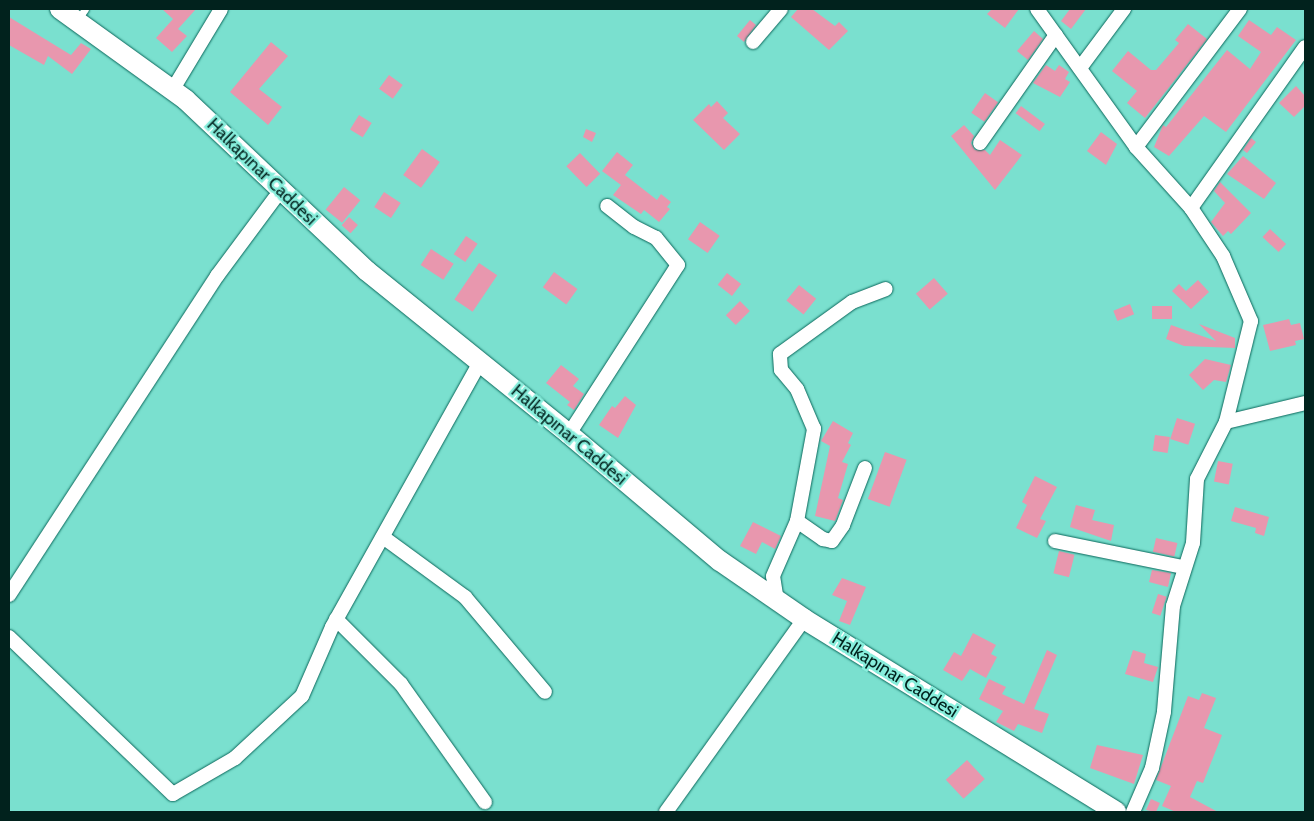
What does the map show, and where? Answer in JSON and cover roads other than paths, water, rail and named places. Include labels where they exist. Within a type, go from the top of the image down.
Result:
[{"type":"main road","name":"Halkapınar Caddesi","points":[[60,9],[81,15],[173,89],[367,271],[569,434],[714,556],[804,619],[1116,812]]},
{"type":"street","points":[[173,89],[221,9]]},
{"type":"street","points":[[754,42],[781,9]]},
{"type":"street","points":[[1037,9],[1136,147],[1192,208],[1223,256],[1251,321],[1226,422],[1198,479],[1193,543],[1183,567],[1173,606],[1164,712],[1152,768],[1132,812]]},
{"type":"street","points":[[1080,68],[1124,9]]},
{"type":"street","points":[[1136,147],[1240,9]]},
{"type":"street","points":[[980,143],[1056,35]]},
{"type":"street","points":[[1192,208],[1305,47]]},
{"type":"street","points":[[9,595],[217,276],[274,198]]},
{"type":"street","points":[[569,434],[678,265],[656,238],[634,227],[607,206]]},
{"type":"street","points":[[777,601],[773,576],[797,521],[814,429],[797,390],[781,370],[780,354],[852,302],[886,289]]},
{"type":"street","points":[[9,638],[173,794],[235,758],[302,696],[336,619],[480,362]]},
{"type":"street","points":[[1226,422],[1305,404]]},
{"type":"street","points":[[797,521],[824,539],[832,541],[844,525],[865,468]]},
{"type":"street","points":[[383,537],[465,597],[545,692]]},
{"type":"street","points":[[1055,541],[1183,567]]},
{"type":"street","points":[[336,619],[401,684],[484,802]]},
{"type":"street","points":[[666,812],[804,619]]}]
